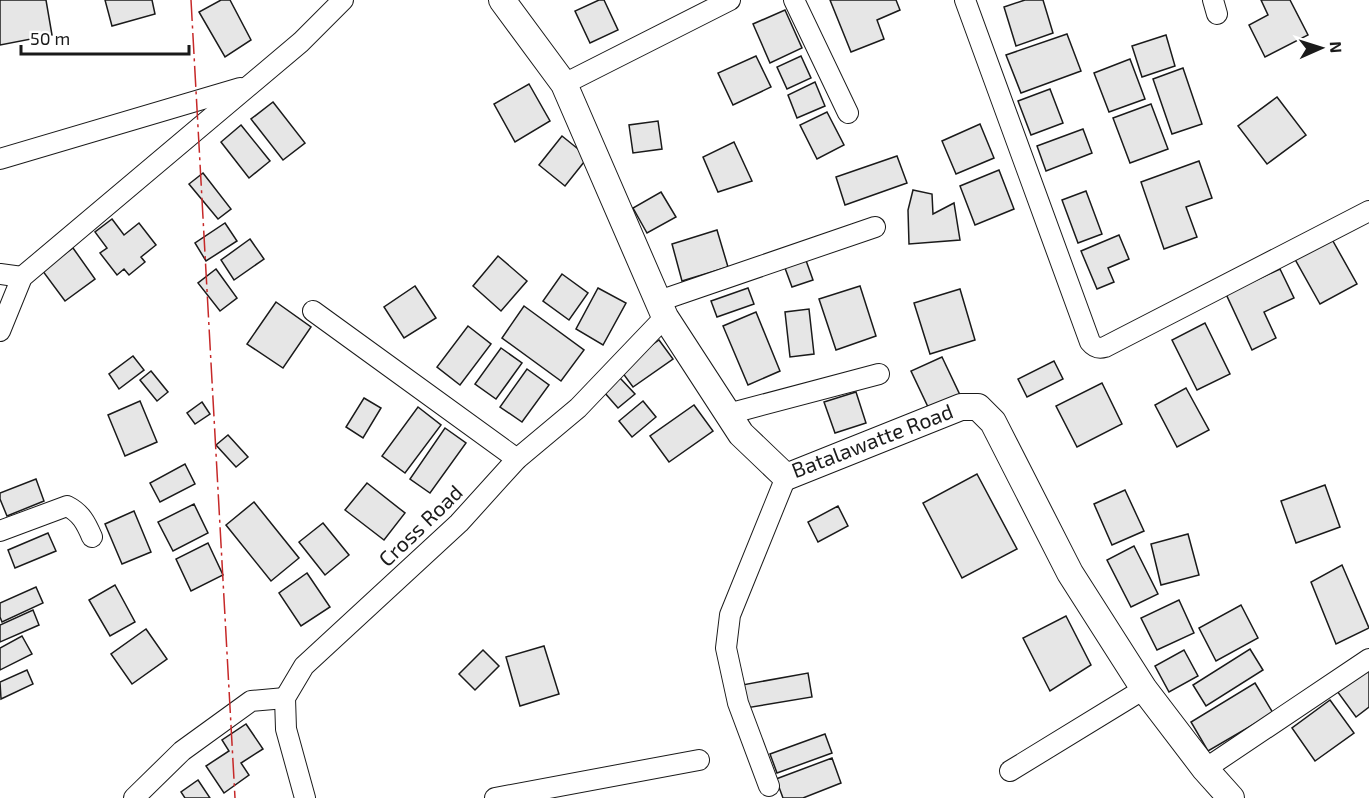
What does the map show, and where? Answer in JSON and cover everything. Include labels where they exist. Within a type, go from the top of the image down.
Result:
[{"type":"street","points":[[0,331],[22,276],[301,42],[343,0]]},
{"type":"street","name":"Batalawatte Road","points":[[502,0],[564,84],[662,309],[741,434],[786,477],[961,406],[978,407],[993,422],[1070,573],[1144,689],[1205,769],[1231,798]]},
{"type":"street","points":[[564,84],[730,0]]},
{"type":"street","points":[[794,0],[848,113]]},
{"type":"street","points":[[965,0],[1093,346],[1105,347],[1369,211]]},
{"type":"street","points":[[0,159],[248,86]]},
{"type":"street","points":[[662,309],[875,227]]},
{"type":"street","points":[[0,274],[22,276]]},
{"type":"street","name":"Cross Road","points":[[285,698],[304,666],[459,523],[517,459],[578,408],[662,309]]},
{"type":"street","points":[[313,312],[517,459]]},
{"type":"street","points":[[728,414],[879,374]]},
{"type":"street","points":[[769,786],[738,703],[726,648],[730,615],[786,477]]},
{"type":"street","points":[[0,531],[67,506],[78,511],[92,537]]},
{"type":"street","points":[[1205,769],[1369,659]]},
{"type":"street","points":[[1010,771],[1144,689]]},
{"type":"street","points":[[134,798],[182,750],[251,701],[285,698],[286,729],[305,798]]},
{"type":"street","points":[[495,798],[699,760]]},
{"type":"building","points":[[0,0],[46,0],[52,35],[0,45]]},
{"type":"building","points":[[105,0],[152,0],[155,14],[112,26]]},
{"type":"building","points":[[221,0],[230,0],[251,40],[225,57],[199,12]]},
{"type":"building","points":[[604,0],[618,30],[590,43],[575,11]]},
{"type":"building","points":[[830,0],[896,0],[900,10],[877,20],[884,39],[851,52]]},
{"type":"building","points":[[1025,0],[1043,0],[1053,33],[1016,46],[1004,7]]},
{"type":"building","points":[[1261,0],[1290,0],[1308,35],[1265,57],[1249,25],[1268,15]]},
{"type":"building","points":[[785,10],[802,48],[770,63],[753,24]]},
{"type":"building","points":[[1067,34],[1081,71],[1021,93],[1006,55]]},
{"type":"building","points":[[1166,35],[1175,66],[1142,77],[1132,46]]},
{"type":"building","points":[[756,56],[771,87],[733,105],[718,73]]},
{"type":"building","points":[[801,56],[811,78],[787,89],[777,67]]},
{"type":"building","points":[[1130,59],[1145,99],[1109,112],[1094,73]]},
{"type":"building","points":[[1183,68],[1202,124],[1172,134],[1153,79]]},
{"type":"building","points":[[815,82],[825,106],[797,118],[788,95]]},
{"type":"building","points":[[529,84],[550,121],[515,142],[494,104]]},
{"type":"building","points":[[1050,89],[1063,123],[1031,135],[1018,101]]},
{"type":"building","points":[[1277,97],[1306,135],[1267,164],[1238,126]]},
{"type":"building","points":[[273,102],[305,143],[283,160],[251,119]]},
{"type":"building","points":[[1151,104],[1168,149],[1130,163],[1113,118]]},
{"type":"building","points":[[827,112],[844,145],[817,159],[800,125]]},
{"type":"building","points":[[658,121],[662,149],[633,153],[629,125]]},
{"type":"building","points":[[980,124],[994,158],[956,174],[942,141]]},
{"type":"building","points":[[241,125],[270,161],[249,178],[221,142]]},
{"type":"building","points":[[1083,129],[1092,153],[1046,171],[1037,146]]},
{"type":"building","points":[[562,136],[588,157],[565,186],[539,165]]},
{"type":"building","points":[[734,142],[752,181],[718,192],[703,157]]},
{"type":"building","points":[[897,156],[907,183],[845,205],[836,177]]},
{"type":"building","points":[[1199,161],[1212,198],[1186,207],[1197,237],[1164,249],[1141,182]]},
{"type":"building","points":[[999,170],[1014,209],[975,225],[960,186]]},
{"type":"building","points":[[203,173],[231,209],[218,219],[189,184]]},
{"type":"building","points":[[913,190],[932,194],[933,214],[954,203],[960,240],[909,244],[908,210]]},
{"type":"building","points":[[1086,191],[1102,234],[1078,243],[1062,200]]},
{"type":"building","points":[[661,192],[676,217],[647,233],[633,208]]},
{"type":"building","points":[[112,219],[124,235],[139,223],[156,245],[141,257],[145,262],[129,275],[124,269],[117,275],[100,253],[107,248],[95,232]]},
{"type":"building","points":[[225,223],[237,241],[206,261],[195,243]]},
{"type":"building","points":[[717,230],[728,267],[682,281],[672,244]]},
{"type":"building","points":[[1329,234],[1357,284],[1320,304],[1292,254]]},
{"type":"building","points":[[1119,235],[1129,259],[1108,268],[1114,282],[1097,289],[1081,251]]},
{"type":"building","points":[[250,239],[264,259],[234,280],[221,260]]},
{"type":"building","points":[[73,248],[95,279],[65,301],[42,270]]},
{"type":"building","points":[[803,252],[813,280],[792,287],[782,260]]},
{"type":"building","points":[[498,256],[527,281],[501,311],[473,286]]},
{"type":"building","points":[[216,269],[237,298],[220,311],[198,283]]},
{"type":"building","points":[[1280,269],[1294,298],[1264,312],[1276,338],[1252,350],[1226,294]]},
{"type":"building","points":[[562,274],[588,293],[569,320],[543,301]]},
{"type":"building","points":[[415,286],[436,318],[404,338],[384,307]]},
{"type":"building","points":[[860,286],[876,336],[836,350],[819,299]]},
{"type":"building","points":[[598,288],[626,303],[603,345],[576,329]]},
{"type":"building","points":[[748,288],[754,304],[717,317],[711,301]]},
{"type":"building","points":[[960,289],[975,340],[930,354],[914,303]]},
{"type":"building","points":[[276,302],[311,327],[283,368],[247,344]]},
{"type":"building","points":[[524,306],[584,350],[561,381],[502,338]]},
{"type":"building","points":[[809,309],[814,354],[790,357],[785,312]]},
{"type":"building","points":[[756,312],[780,371],[748,385],[723,326]]},
{"type":"building","points":[[1205,323],[1230,374],[1197,390],[1172,340]]},
{"type":"building","points":[[468,326],[491,344],[460,385],[437,367]]},
{"type":"building","points":[[659,340],[673,359],[633,387],[619,368]]},
{"type":"building","points":[[501,348],[522,363],[496,399],[475,384]]},
{"type":"building","points":[[133,356],[144,370],[119,389],[109,374]]},
{"type":"building","points":[[942,357],[960,395],[929,409],[911,371]]},
{"type":"building","points":[[1054,361],[1063,379],[1027,397],[1018,379]]},
{"type":"building","points":[[527,369],[549,385],[522,422],[500,407]]},
{"type":"building","points":[[151,371],[168,392],[157,401],[140,380]]},
{"type":"building","points":[[620,378],[635,394],[618,408],[604,392]]},
{"type":"building","points":[[1102,383],[1122,424],[1077,447],[1056,406]]},
{"type":"building","points":[[1186,388],[1209,430],[1177,447],[1155,405]]},
{"type":"building","points":[[856,392],[866,423],[835,433],[824,402]]},
{"type":"building","points":[[364,398],[381,408],[363,438],[346,427]]},
{"type":"building","points":[[140,401],[157,442],[125,456],[108,415]]},
{"type":"building","points":[[643,401],[656,417],[632,437],[619,421]]},
{"type":"building","points":[[202,402],[210,414],[195,424],[187,413]]},
{"type":"building","points":[[694,405],[713,431],[669,462],[650,436]]},
{"type":"building","points":[[418,407],[441,425],[405,473],[382,456]]},
{"type":"building","points":[[445,428],[466,443],[430,493],[410,479]]},
{"type":"building","points":[[228,435],[248,457],[236,467],[216,445]]},
{"type":"building","points":[[185,464],[195,484],[160,502],[150,483]]},
{"type":"building","points":[[977,474],[1017,549],[962,578],[923,503]]},
{"type":"building","points":[[36,479],[44,501],[7,516],[0,493]]},
{"type":"building","points":[[367,483],[405,513],[384,540],[345,510]]},
{"type":"building","points":[[1325,485],[1340,527],[1296,543],[1281,501]]},
{"type":"building","points":[[1125,490],[1144,531],[1112,545],[1094,504]]},
{"type":"building","points":[[254,502],[299,558],[271,581],[226,525]]},
{"type":"building","points":[[194,504],[208,533],[173,551],[158,522]]},
{"type":"building","points":[[838,506],[848,526],[818,542],[808,522]]},
{"type":"building","points":[[134,511],[151,552],[122,564],[105,524]]},
{"type":"building","points":[[323,523],[349,555],[325,575],[299,542]]},
{"type":"building","points":[[48,533],[56,551],[15,568],[8,550]]},
{"type":"building","points":[[1188,534],[1199,575],[1161,585],[1151,544]]},
{"type":"building","points":[[208,543],[223,575],[191,591],[176,559]]},
{"type":"building","points":[[1134,546],[1158,594],[1131,607],[1107,560]]},
{"type":"building","points":[[1342,565],[1369,628],[1336,644],[1311,582]]},
{"type":"building","points":[[307,573],[330,607],[301,626],[279,593]]},
{"type":"building","points":[[115,585],[135,622],[110,636],[89,600]]},
{"type":"building","points":[[36,587],[43,603],[2,622],[0,603]]},
{"type":"building","points":[[1179,600],[1194,633],[1157,650],[1141,618]]},
{"type":"building","points":[[1241,605],[1258,638],[1216,661],[1199,628]]},
{"type":"building","points":[[33,610],[39,625],[0,642],[0,625]]},
{"type":"building","points":[[1066,616],[1091,665],[1050,691],[1023,638]]},
{"type":"building","points":[[146,629],[167,659],[132,684],[111,654]]},
{"type":"building","points":[[22,636],[32,654],[0,670],[0,648]]},
{"type":"building","points":[[544,646],[559,694],[520,706],[506,657]]},
{"type":"building","points":[[1250,649],[1263,670],[1206,706],[1193,685]]},
{"type":"building","points":[[483,650],[499,666],[475,690],[459,674]]},
{"type":"building","points":[[1184,650],[1198,676],[1169,692],[1155,666]]},
{"type":"building","points":[[1367,669],[1369,672],[1369,707],[1356,717],[1337,691]]},
{"type":"building","points":[[27,670],[33,684],[1,699],[0,682]]},
{"type":"building","points":[[808,673],[812,697],[746,708],[742,685]]},
{"type":"building","points":[[1255,683],[1273,713],[1208,751],[1191,722]]},
{"type":"building","points":[[1330,700],[1354,733],[1315,761],[1292,728]]},
{"type":"building","points":[[246,724],[263,749],[241,763],[249,775],[224,793],[206,766],[229,751],[222,740]]},
{"type":"building","points":[[825,734],[832,753],[777,773],[770,754]]},
{"type":"building","points":[[832,758],[841,783],[803,798],[783,798],[776,779]]},
{"type":"building","points":[[198,780],[210,798],[185,798],[181,792]]},
{"type":"power","points":[[191,0],[235,798]]}]
